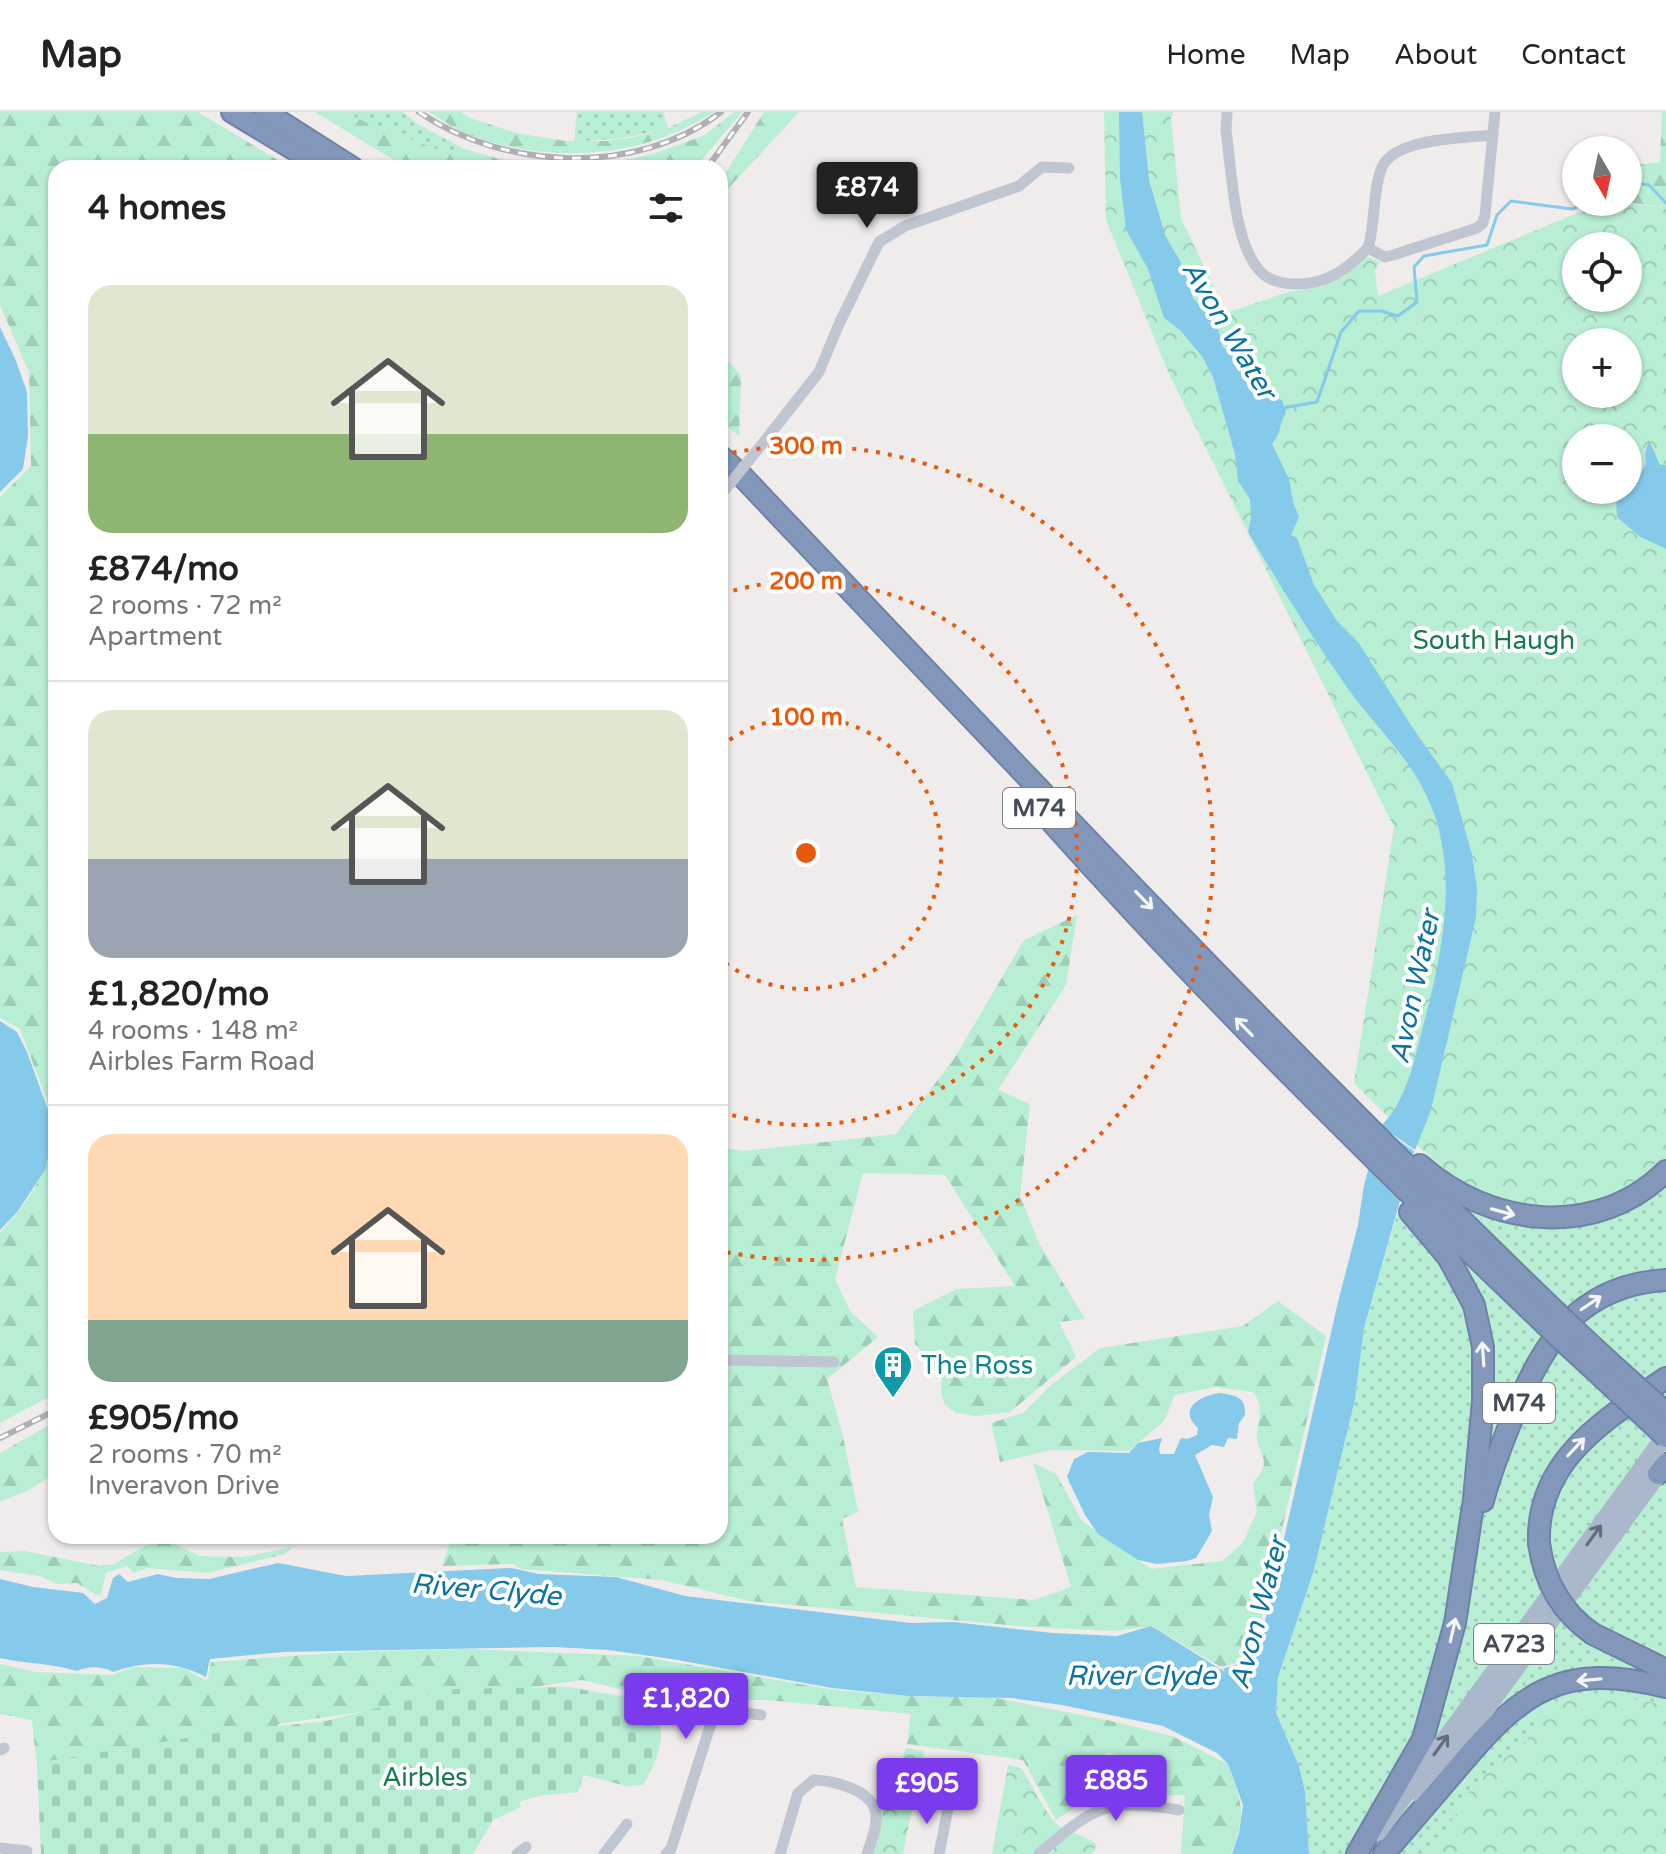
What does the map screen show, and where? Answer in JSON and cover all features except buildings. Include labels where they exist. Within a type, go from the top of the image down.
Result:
[{"type":"highway","points":[[232,112],[312,160]]},
{"type":"highway","points":[[265,112],[340,160]]},
{"type":"highway","name":"M74","points":[[728,463],[1235,994],[1361,1134],[1610,1374],[1666,1436]]},
{"type":"highway","name":"M74","points":[[728,483],[885,635],[1118,896],[1276,1060],[1361,1134],[1429,1201],[1448,1257],[1466,1287],[1480,1325],[1483,1401],[1475,1484],[1455,1623],[1423,1739],[1360,1854]]},
{"type":"highway","name":"M74","points":[[1429,1201],[1454,1191],[1490,1208],[1513,1214],[1571,1217],[1606,1208],[1644,1189],[1666,1171]]},
{"type":"highway","name":"M74","points":[[1457,1598],[1494,1463],[1529,1377],[1549,1344],[1571,1317],[1609,1292],[1631,1284],[1666,1280]]},
{"type":"highway","name":"M74","points":[[1610,1374],[1666,1413]]},
{"type":"highway","name":"M74","points":[[1666,1378],[1594,1429],[1567,1456],[1545,1495],[1539,1543],[1545,1571],[1554,1592],[1575,1619],[1593,1634],[1666,1670]]},
{"type":"highway","points":[[1382,1854],[1487,1734],[1525,1699],[1556,1686],[1586,1679],[1621,1679],[1666,1687]]},
{"type":"main road","name":"A723","points":[[1360,1854],[1666,1436]]},
{"type":"main road","name":"A723","points":[[1382,1854],[1663,1467]]},
{"type":"street","points":[[1227,112],[1226,131],[1246,250],[1266,277],[1287,284],[1307,284],[1328,278],[1348,268],[1368,248],[1383,165],[1395,152],[1408,146],[1493,135]]},
{"type":"street","points":[[1368,248],[1385,257],[1477,228],[1483,223],[1495,112]]},
{"type":"street","points":[[728,486],[819,372],[879,242],[905,226],[1019,186],[1042,167],[1069,168]]},
{"type":"street","points":[[728,1360],[834,1362]]},
{"type":"street","points":[[666,1854],[671,1849],[713,1717],[719,1710],[761,1715]]},
{"type":"street","points":[[780,1854],[798,1793],[814,1780],[825,1780],[861,1792],[874,1804],[877,1817],[867,1854]]},
{"type":"street","points":[[939,1854],[949,1804]]},
{"type":"street","points":[[1039,1854],[1085,1817],[1104,1808],[1118,1804],[1145,1804],[1179,1810]]},
{"type":"street","points":[[611,1852],[627,1824]]},
{"type":"street","points":[[0,1848],[14,1852],[27,1851]]},
{"type":"green space","points":[[0,112],[198,112],[278,160],[48,160],[48,1103],[20,1029],[0,1018],[0,497],[31,466],[29,372],[0,305]]},
{"type":"green space","points":[[315,112],[347,112],[441,151],[465,149],[508,160],[394,160]]},
{"type":"green space","points":[[347,112],[403,112],[419,125],[465,149],[441,151]]},
{"type":"green space","points":[[429,112],[461,112],[516,133],[566,141],[606,141],[635,137],[668,128],[702,112],[714,112],[686,128],[652,141],[627,148],[575,153],[497,144],[466,134]]},
{"type":"green space","points":[[577,112],[663,112],[668,128],[621,138],[574,141]]},
{"type":"green space","points":[[734,112],[742,112],[702,160],[626,160],[705,135]]},
{"type":"green space","points":[[764,112],[799,112],[728,189],[728,169]]},
{"type":"green space","name":"South Haugh","points":[[1104,112],[1173,112],[1171,119],[1181,218],[1226,313],[1288,292],[1321,287],[1367,257],[1380,261],[1375,270],[1378,296],[1570,216],[1642,216],[1642,205],[1666,207],[1666,1149],[1649,1170],[1629,1185],[1590,1202],[1568,1206],[1525,1206],[1484,1194],[1451,1174],[1354,1083],[1394,827],[1169,374],[1106,220]]},
{"type":"green space","points":[[1662,112],[1666,112],[1666,207],[1642,204],[1642,164],[1660,162]]},
{"type":"green space","points":[[728,361],[741,376],[739,436],[728,427]]},
{"type":"green space","points":[[1077,915],[1066,985],[998,1090],[1030,1104],[1020,1196],[1039,1243],[1085,1319],[1059,1322],[1076,1357],[1010,1412],[977,1416],[956,1413],[945,1405],[941,1392],[942,1373],[915,1344],[913,1311],[957,1289],[1015,1286],[945,1175],[863,1173],[835,1279],[850,1311],[878,1337],[827,1379],[843,1436],[858,1512],[842,1519],[856,1587],[1034,1600],[1071,1587],[1033,1463],[1056,1474],[1082,1521],[1151,1569],[1222,1561],[1242,1544],[1257,1512],[1253,1484],[1264,1463],[1257,1440],[1260,1408],[1253,1392],[1216,1387],[1175,1395],[1164,1421],[1129,1451],[1051,1450],[1000,1462],[991,1423],[1023,1413],[1050,1386],[1100,1348],[1243,1326],[1278,1301],[1326,1336],[1254,1652],[1236,1663],[1221,1667],[1151,1626],[1117,1631],[1029,1627],[749,1601],[662,1580],[521,1569],[513,1564],[442,1566],[449,1544],[728,1544],[728,1148],[743,1151],[896,1134],[954,1059],[1024,940]]},
{"type":"green space","points":[[1666,1149],[1666,1705],[1615,1696],[1544,1706],[1527,1740],[1474,1784],[1428,1854],[1309,1854],[1305,1791],[1299,1766],[1276,1713],[1278,1677],[1314,1570],[1355,1399],[1364,1328],[1397,1214],[1447,1169],[1484,1194],[1615,1192],[1646,1173]]},
{"type":"green space","points":[[48,1158],[48,1397],[0,1423],[0,1232],[21,1209]]},
{"type":"green space","points":[[48,1426],[48,1478],[0,1502],[0,1453]]},
{"type":"green space","points":[[148,1544],[175,1544],[200,1556],[243,1557],[293,1547],[285,1554],[207,1573],[148,1568],[133,1573],[127,1566],[106,1573],[101,1595],[77,1583],[57,1584],[40,1576],[0,1570],[0,1552],[25,1551],[99,1566],[114,1564]]},
{"type":"green space","points":[[466,1649],[638,1656],[834,1690],[922,1697],[986,1696],[1107,1720],[1172,1736],[1228,1764],[1241,1809],[1239,1828],[1231,1854],[1181,1854],[1185,1795],[1167,1795],[1160,1774],[1109,1752],[1089,1764],[1099,1790],[1056,1820],[1023,1760],[907,1744],[911,1714],[766,1700],[662,1699],[582,1680],[278,1724],[38,1774],[32,1720],[0,1714],[0,1664],[36,1672],[113,1675],[132,1667],[183,1668],[207,1681],[211,1662],[348,1652]]},
{"type":"green space","name":"Airbles","points":[[568,1687],[638,1699],[659,1708],[659,1748],[643,1785],[626,1786],[584,1775],[578,1792],[537,1796],[519,1802],[521,1807],[493,1820],[473,1854],[41,1854],[37,1763],[224,1732],[326,1721],[453,1689]]},
{"type":"green space","points":[[1580,1696],[1615,1696],[1666,1705],[1666,1854],[1428,1854],[1474,1784],[1527,1740],[1544,1706]]},
{"type":"green space","points":[[906,1748],[924,1751],[903,1854],[873,1854],[879,1830],[879,1800],[899,1769]]},
{"type":"green space","points":[[1008,1765],[1021,1768],[1057,1824],[1097,1845],[1092,1854],[992,1854]]},
{"type":"water","name":"Avon Water","points":[[1119,112],[1142,112],[1149,180],[1165,235],[1180,261],[1193,298],[1217,325],[1223,347],[1253,375],[1264,396],[1282,400],[1286,413],[1272,444],[1289,479],[1299,517],[1291,535],[1297,538],[1314,585],[1337,621],[1358,642],[1452,783],[1472,855],[1477,888],[1476,917],[1431,1110],[1415,1150],[1381,1126],[1391,1115],[1405,1089],[1440,953],[1446,891],[1439,831],[1429,801],[1414,773],[1333,667],[1248,532],[1250,499],[1238,481],[1235,454],[1213,377],[1202,356],[1180,330],[1164,318],[1148,269],[1126,230],[1120,178]]},
{"type":"water","points":[[0,327],[27,392],[28,436],[23,469],[0,492]]},
{"type":"water","points":[[1649,440],[1660,465],[1666,465],[1666,549],[1639,536],[1617,517],[1616,504],[1642,504],[1645,454]]},
{"type":"water","points":[[0,1021],[17,1032],[48,1110],[48,1158],[45,1170],[18,1211],[0,1230]]},
{"type":"water","name":"River Clyde","points":[[1380,1128],[1414,1151],[1364,1328],[1355,1399],[1314,1570],[1278,1677],[1276,1713],[1299,1766],[1305,1791],[1309,1854],[1232,1854],[1243,1805],[1228,1764],[1217,1753],[1163,1726],[1062,1705],[1011,1698],[908,1696],[832,1688],[672,1659],[608,1650],[555,1647],[283,1652],[210,1659],[206,1677],[172,1665],[137,1665],[113,1672],[95,1667],[77,1671],[0,1658],[0,1579],[83,1593],[95,1604],[107,1598],[113,1578],[119,1574],[128,1582],[158,1574],[209,1579],[278,1563],[346,1576],[511,1568],[539,1574],[616,1577],[685,1596],[911,1623],[953,1622],[1053,1633],[1117,1636],[1151,1626],[1225,1672],[1223,1669],[1246,1661],[1258,1652],[1358,1225],[1364,1185]]},
{"type":"water","points":[[1221,1393],[1239,1398],[1244,1404],[1245,1415],[1239,1423],[1237,1439],[1228,1438],[1224,1447],[1212,1445],[1195,1455],[1213,1497],[1209,1515],[1212,1531],[1196,1558],[1157,1564],[1138,1560],[1098,1534],[1067,1477],[1074,1459],[1088,1452],[1129,1453],[1138,1443],[1162,1438],[1160,1454],[1174,1454],[1181,1438],[1197,1435],[1198,1428],[1190,1414],[1194,1404],[1206,1396]]},
{"type":"waterway","points":[[1642,184],[1649,185],[1666,203]]},
{"type":"waterway","points":[[1283,408],[1317,402],[1341,332],[1359,311],[1381,311],[1398,316],[1417,302],[1414,267],[1424,256],[1487,245],[1497,215],[1511,201],[1562,208]]},
{"type":"railway","points":[[419,112],[453,131],[490,146],[529,155],[570,158],[611,156],[650,148],[687,133],[721,112]]},
{"type":"railway","points":[[713,160],[748,112]]},
{"type":"railway","points":[[0,1438],[48,1414]]},
{"type":"place","name":"The Ross","points":[[893,1399]]}]
